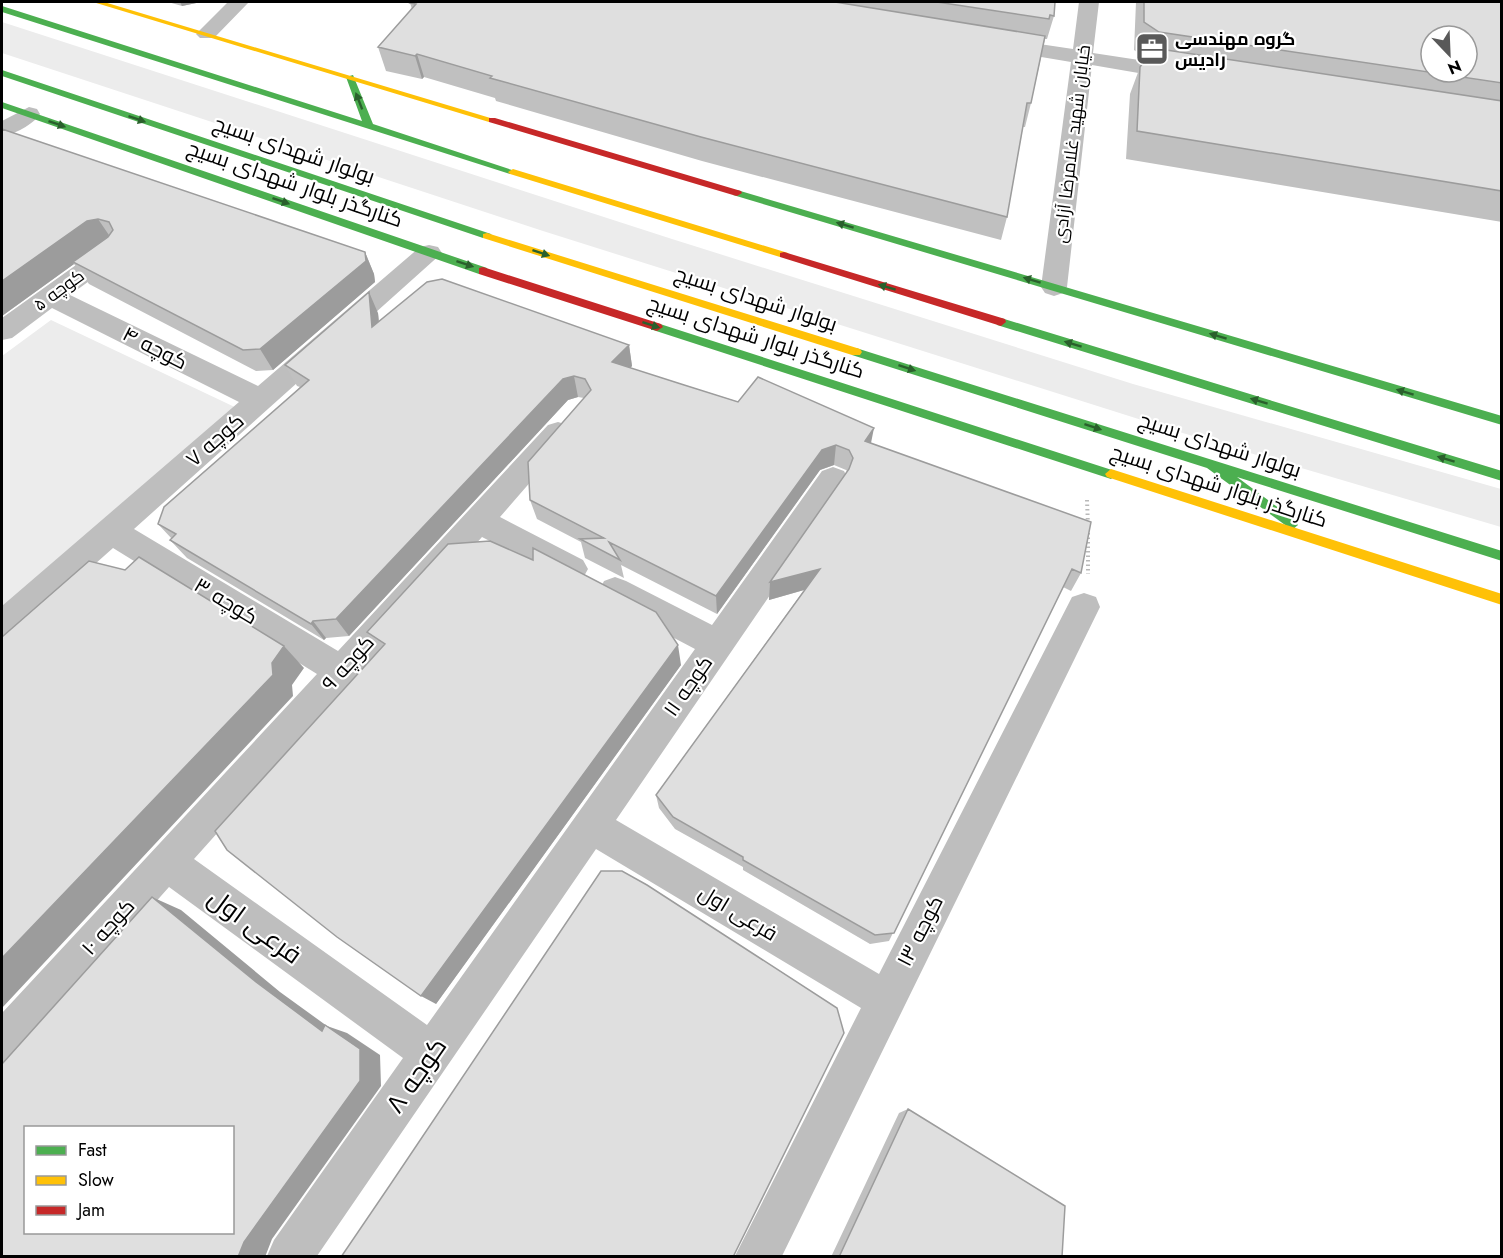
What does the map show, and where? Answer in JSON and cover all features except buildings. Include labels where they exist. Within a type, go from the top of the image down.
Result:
[{"type":"street","points":[[97,2],[1502,421]]},
{"type":"street","points":[[207,34],[239,2]]},
{"type":"street","name":"خیابان شهید غلامرضا آزادی","points":[[1054,287],[1089,2]]},
{"type":"street","name":"بولوار شهدای بسیج","points":[[2,9],[369,126],[1502,476]]},
{"type":"street","points":[[979,40],[1212,78]]},
{"type":"street","name":"بولوار شهدای بسیج","points":[[2,73],[346,189],[1502,556]]},
{"type":"street","points":[[350,77],[369,126]]},
{"type":"street","name":"کنارگذر بلوار شهدای بسیج","points":[[2,105],[429,253],[1502,600]]},
{"type":"street","points":[[2,130],[29,114]]},
{"type":"street","points":[[216,179],[346,189]]},
{"type":"street","name":"کوچه ۵","points":[[2,331],[113,251]]},
{"type":"street","name":"کوچه ۷","points":[[2,626],[429,253]]},
{"type":"street","name":"کوچه ۴","points":[[51,296],[260,400]]},
{"type":"street","name":"کوچه ۹","points":[[214,811],[579,410]]},
{"type":"street","points":[[1212,465],[1259,498],[1306,537]]},
{"type":"street","name":"کوچه ۱۱","points":[[543,894],[833,479]]},
{"type":"street","points":[[478,520],[718,644]]},
{"type":"street","name":"کوچه ۳","points":[[111,531],[341,670]]},
{"type":"street","name":"کوچه ۱۳","points":[[758,1257],[1084,607]]},
{"type":"street","name":"کوچه ۱۰","points":[[2,1044],[214,811]]},
{"type":"street","name":"فرعی اول","points":[[591,826],[885,1000]]},
{"type":"street","name":"فرعی اول","points":[[166,862],[431,1053]]},
{"type":"street","name":"کوچه ۸","points":[[290,1257],[543,894]]},
{"type":"path","points":[[1084,607],[1088,579],[1086,465]]},
{"type":"shaded area","points":[[2,22],[672,239],[1133,384],[1501,489],[1501,527],[1186,434],[543,231],[2,53]]},
{"type":"shaded area","points":[[51,320],[241,410],[2,614],[2,356]]},
{"type":"traffic: fast","points":[[2,9],[513,172]]},
{"type":"traffic: fast","points":[[2,73],[487,236]]},
{"type":"traffic: fast","points":[[350,77],[369,126]]},
{"type":"traffic: fast","points":[[2,105],[483,271]]},
{"type":"traffic: fast","points":[[737,193],[1502,421]]},
{"type":"traffic: fast","points":[[1001,322],[1502,476]]},
{"type":"traffic: fast","points":[[657,327],[1111,474]]},
{"type":"traffic: fast","points":[[856,352],[1502,556]]},
{"type":"traffic: fast","points":[[1212,465],[1292,525]]},
{"type":"traffic: slow","points":[[97,2],[492,120]]},
{"type":"traffic: slow","points":[[513,172],[784,255]]},
{"type":"traffic: slow","points":[[487,236],[856,352]]},
{"type":"traffic: slow","points":[[1111,474],[1502,600]]},
{"type":"traffic: jam","points":[[492,120],[737,193]]},
{"type":"traffic: jam","points":[[784,255],[1001,322]]},
{"type":"traffic: jam","points":[[483,271],[657,327]]},
{"type":"place","name":"گروه مهندسی رادیس","points":[[1152,49]]}]
